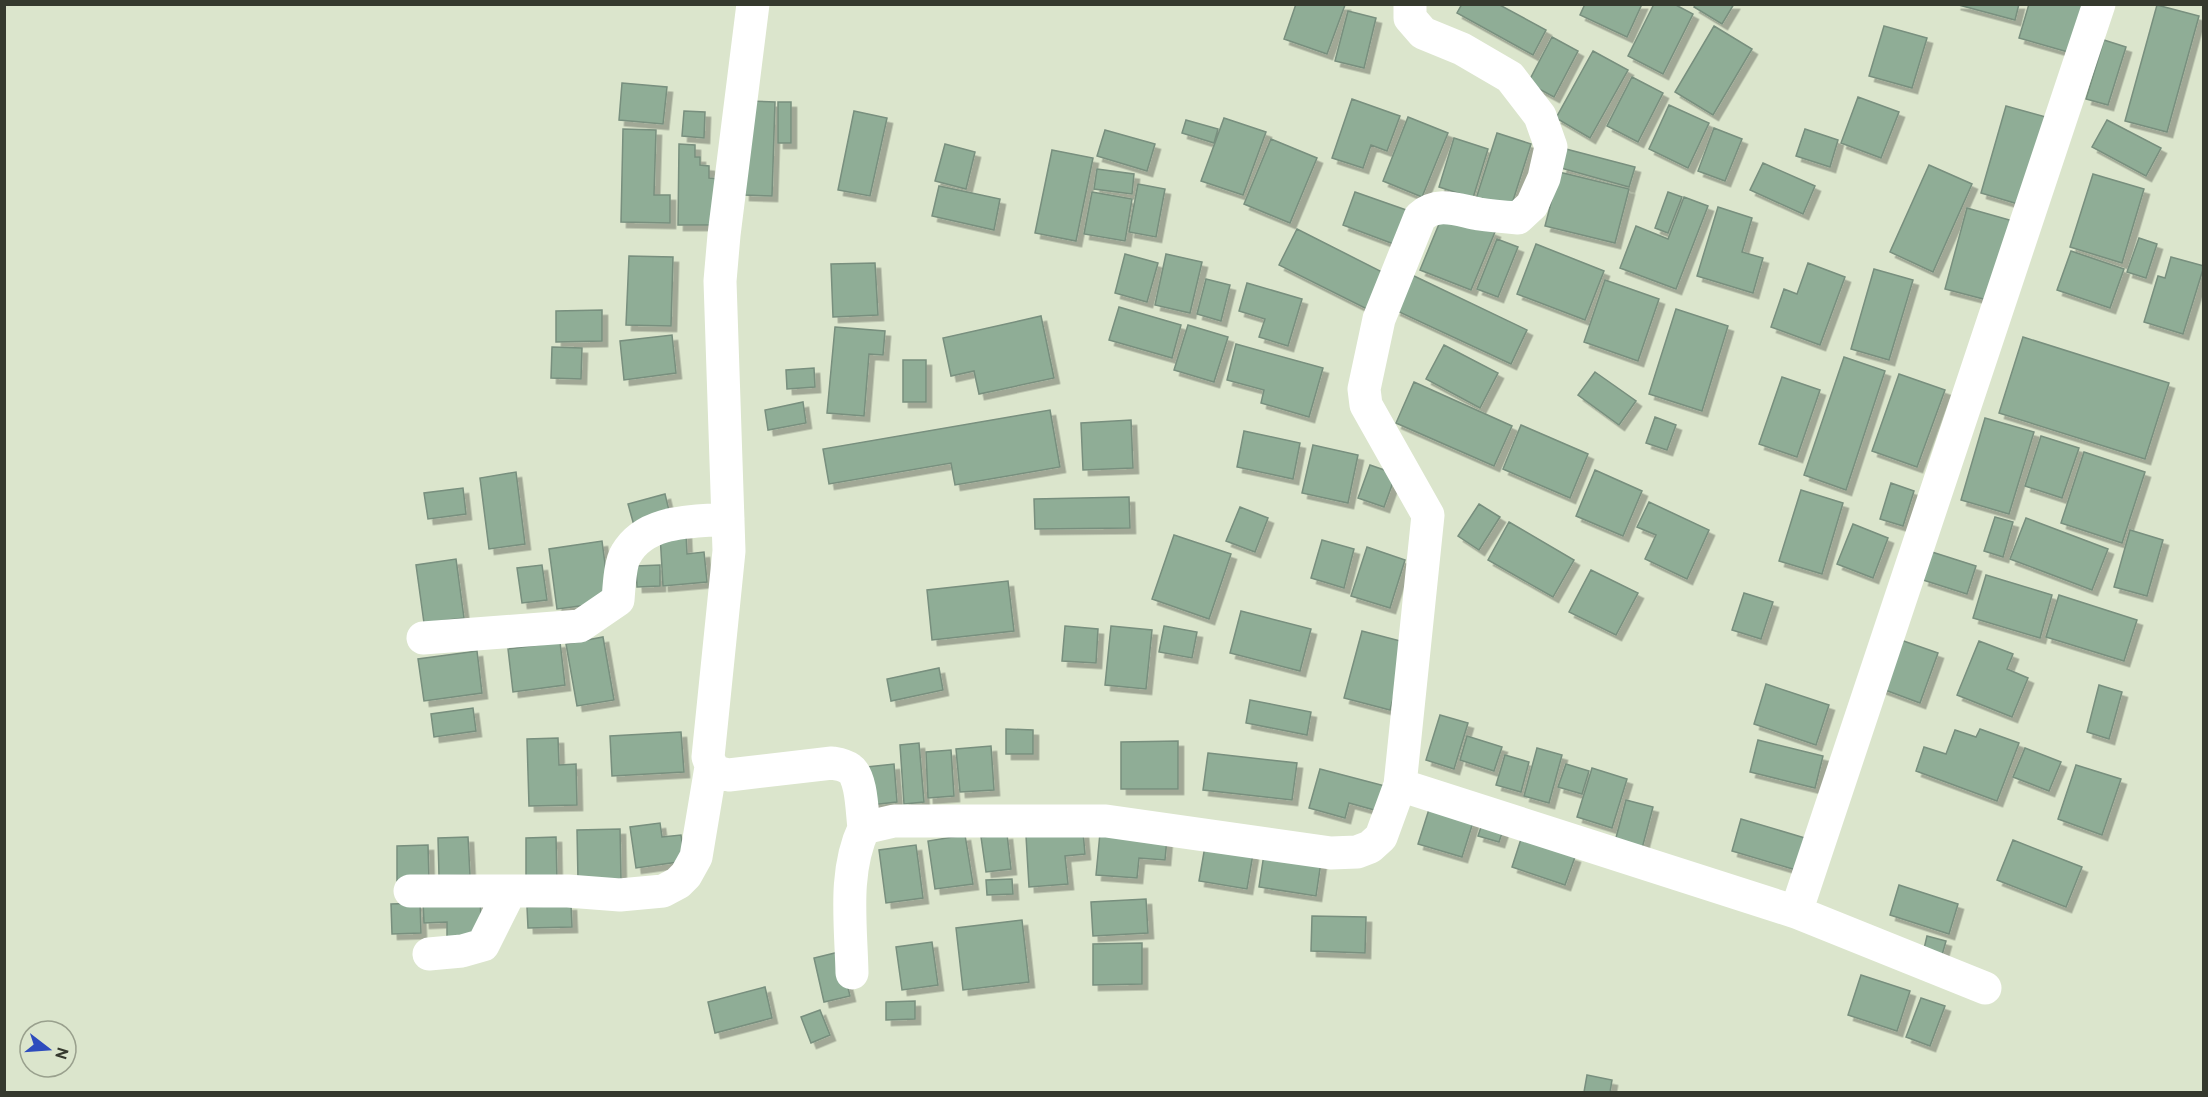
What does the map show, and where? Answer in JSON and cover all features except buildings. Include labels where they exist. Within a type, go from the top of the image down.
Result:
[{"type":"street","points":[[410,891],[568,891],[620,895],[663,891],[687,875],[696,857],[711,767],[708,757],[729,562],[720,281],[753,4]]},
{"type":"street","points":[[864,828],[894,821],[1106,821],[1330,853],[1357,852],[1370,847],[1381,837],[1400,785],[1428,515],[1366,405],[1364,389],[1379,319],[1420,218],[1428,210],[1453,208],[1479,214],[1518,218],[1532,205],[1544,178],[1551,147],[1540,116],[1510,77],[1462,50],[1423,33],[1410,18],[1410,4]]},
{"type":"street","points":[[1796,912],[2099,4]]},
{"type":"street","points":[[423,638],[580,626],[618,600],[625,554],[646,531],[678,523],[728,519]]},
{"type":"street","points":[[711,767],[717,773],[729,775],[832,763],[852,769],[857,778],[864,828],[856,844],[851,871],[852,973]]},
{"type":"street","points":[[1400,785],[1796,912],[1985,988]]},
{"type":"street","points":[[429,954],[462,951],[483,945],[510,891]]}]
